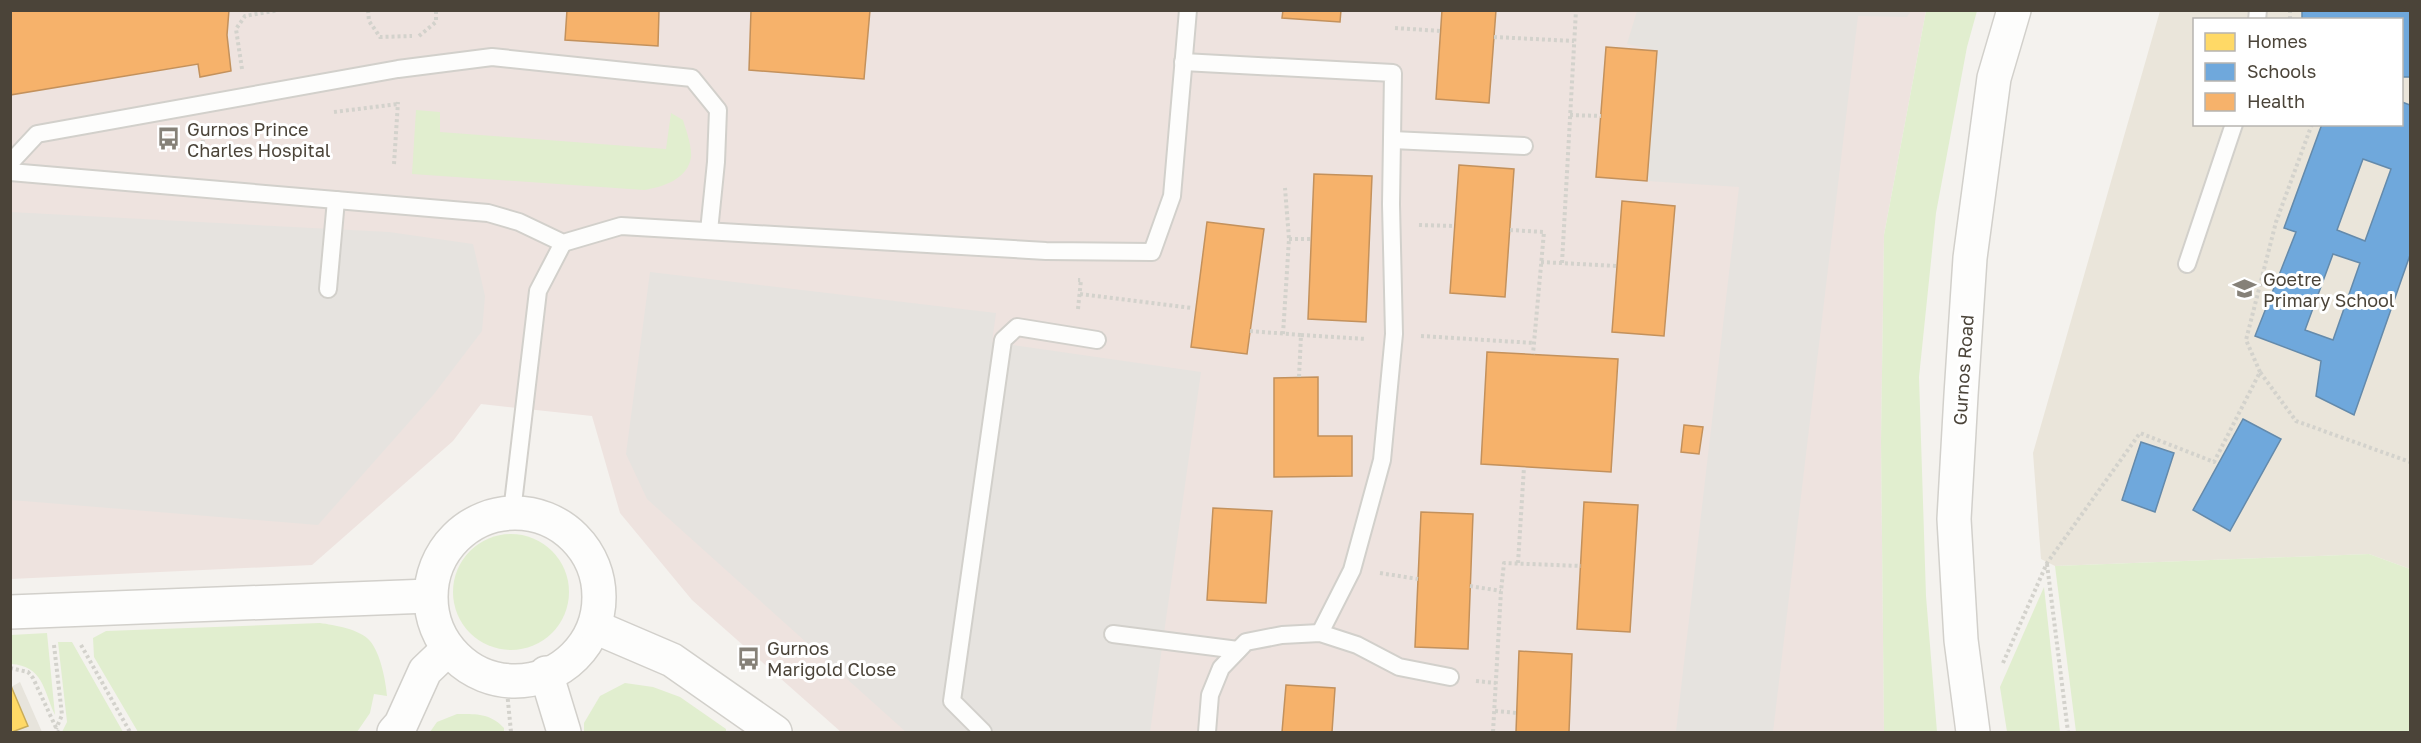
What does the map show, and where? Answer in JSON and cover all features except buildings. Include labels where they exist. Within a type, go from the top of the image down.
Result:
[{"type":"street","name":"Gurnos Road","points":[[1973,732],[1961,640],[1954,519],[1960,395],[1970,258],[1994,78],[2014,10]]},
{"type":"street","points":[[512,512],[537,514],[560,525],[579,541],[592,562],[599,586],[600,606],[595,627],[573,660],[546,674],[520,682],[492,679],[467,668],[447,649],[434,624],[429,596],[434,571],[445,548],[463,529],[486,516],[512,512]]},
{"type":"street","points":[[10,612],[429,596]]},
{"type":"street","points":[[595,627],[672,660],[775,732]]},
{"type":"street","points":[[394,732],[401,724],[425,671],[447,649]]},
{"type":"street","points":[[546,674],[564,732]]},
{"type":"lane","points":[[10,172],[488,213],[519,222],[563,243],[621,226],[1046,251],[1152,252],[1172,196],[1188,10]]},
{"type":"lane","points":[[10,163],[37,134],[454,61],[492,57],[692,78],[718,110],[710,231]]},
{"type":"lane","points":[[1183,62],[1393,73],[1393,337],[1382,460],[1352,570],[1320,633]]},
{"type":"lane","points":[[2187,264],[2233,126]]},
{"type":"lane","points":[[1392,140],[1524,146]]},
{"type":"lane","points":[[328,289],[336,200]]},
{"type":"lane","points":[[512,512],[538,291],[563,243]]},
{"type":"lane","points":[[983,732],[952,701],[1003,340],[1017,327],[1097,340]]},
{"type":"lane","points":[[1208,732],[1210,695],[1221,668],[1246,642],[1282,635],[1320,633],[1357,645],[1399,667],[1450,677]]},
{"type":"lane","points":[[1113,634],[1238,650]]},
{"type":"path","points":[[242,71],[236,29],[245,16],[279,10]]},
{"type":"path","points":[[368,10],[369,21],[380,37],[421,36],[436,22],[436,10]]},
{"type":"path","points":[[1562,263],[1576,10]]},
{"type":"path","points":[[1395,28],[1441,31]]},
{"type":"path","points":[[1494,37],[1574,41]]},
{"type":"path","points":[[394,165],[398,104]]},
{"type":"path","points":[[1570,115],[1601,116]]},
{"type":"path","points":[[2311,126],[2276,222],[2246,340],[2260,372],[2296,421],[2410,462]]},
{"type":"path","points":[[1283,334],[1289,239],[1285,188]]},
{"type":"path","points":[[1392,223],[1454,226]]},
{"type":"path","points":[[1510,230],[1544,232],[1533,354]]},
{"type":"path","points":[[1289,239],[1311,239]]},
{"type":"path","points":[[1541,262],[1617,266]]},
{"type":"path","points":[[1080,294],[1192,308]]},
{"type":"path","points":[[1250,331],[1301,335],[1534,343]]},
{"type":"path","points":[[1299,377],[1301,335]]},
{"type":"path","points":[[2001,666],[2047,563],[2140,433],[2214,462],[2260,372]]},
{"type":"path","points":[[1518,563],[1524,467]]},
{"type":"path","points":[[1494,732],[1504,562],[1581,566]]},
{"type":"path","points":[[2047,563],[2068,732]]},
{"type":"path","points":[[1352,570],[1418,579]]},
{"type":"path","points":[[1470,586],[1501,591]]},
{"type":"path","points":[[53,636],[62,715],[57,731]]},
{"type":"path","points":[[81,636],[81,648],[130,732]]},
{"type":"path","points":[[10,668],[28,672],[33,678],[57,731]]},
{"type":"path","points":[[506,681],[511,732]]},
{"type":"path","points":[[1494,711],[1517,713]]},
{"type":"shaded area","points":[[10,11],[1926,11],[1884,235],[1881,443],[1884,732],[841,732],[692,600],[620,513],[592,416],[481,404],[453,441],[312,565],[11,579]]},
{"type":"shaded area","points":[[1637,11],[1911,11],[1907,17],[1858,16],[1773,732],[1676,732],[1739,187],[1647,181],[1657,51],[1627,44]]},
{"type":"shaded area","name":"Goetre Primary School","points":[[2160,11],[2410,11],[2410,569],[2369,554],[2055,566],[2041,559],[2033,453]]},
{"type":"shaded area","points":[[10,212],[389,232],[473,244],[485,296],[482,331],[434,394],[318,525],[11,500]]},
{"type":"shaded area","points":[[650,272],[996,313],[992,342],[1201,372],[1150,732],[906,732],[647,499],[626,454]]},
{"type":"shaded area","points":[[20,682],[42,732],[11,732],[11,687]]},
{"type":"green space","points":[[1926,11],[1977,11],[1967,47],[1936,213],[1919,377],[1926,596],[1937,732],[1884,732],[1881,442],[1884,235]]},
{"type":"green space","points":[[416,110],[440,112],[440,132],[666,149],[671,113],[683,120],[690,143],[691,157],[685,171],[674,181],[644,190],[412,174]]},
{"type":"green space","points":[[511,534],[533,538],[552,551],[565,570],[569,592],[565,614],[552,633],[533,646],[511,650],[489,646],[470,633],[457,614],[453,592],[457,570],[470,551],[489,538]]},
{"type":"green space","points":[[2369,554],[2410,569],[2410,732],[2076,732],[2055,566]]},
{"type":"green space","points":[[2044,587],[2060,732],[2007,732],[2000,687]]},
{"type":"green space","points":[[320,623],[360,633],[374,646],[380,659],[387,696],[374,694],[370,713],[357,732],[138,732],[94,657],[93,638],[106,631]]},
{"type":"green space","points":[[47,633],[55,715],[36,674],[30,669],[11,664],[11,635]]},
{"type":"green space","points":[[58,642],[72,642],[123,732],[62,732],[67,722]]},
{"type":"green space","points":[[625,683],[653,687],[680,697],[726,729],[726,732],[584,732],[584,723],[600,696]]},
{"type":"green space","points":[[457,714],[477,714],[488,717],[499,723],[504,728],[504,732],[430,732],[437,722]]},
{"type":"place","name":"Gurnos Prince Charles Hospital","points":[[169,139]]},
{"type":"place","name":"Goetre Primary School","points":[[2245,289]]},
{"type":"place","name":"Gurnos Marigold Close","points":[[749,658]]}]
